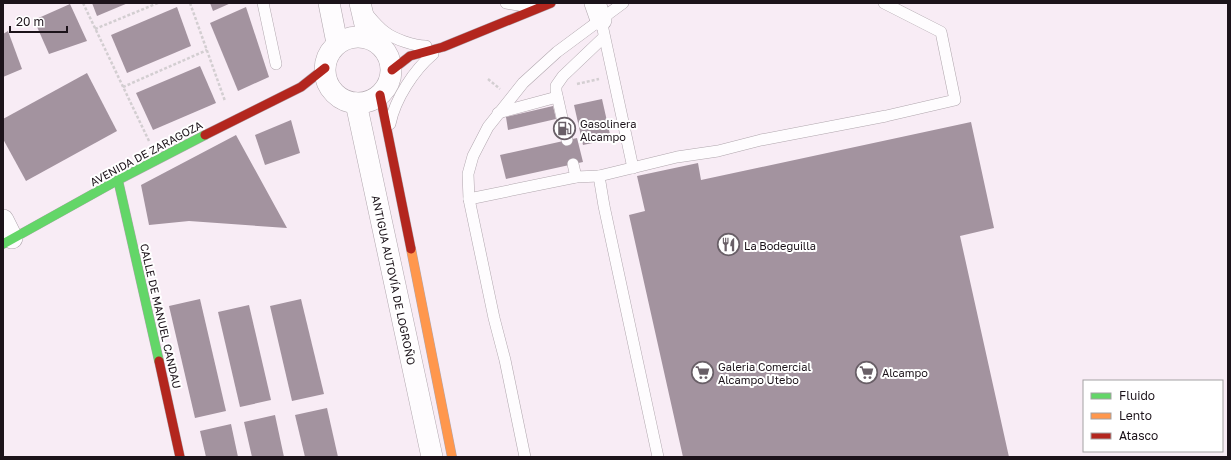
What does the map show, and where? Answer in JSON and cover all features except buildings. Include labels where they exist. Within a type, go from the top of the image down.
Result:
[{"type":"street","points":[[329,3],[337,43]]},
{"type":"street","points":[[390,62],[442,47],[551,3]]},
{"type":"street","points":[[360,5],[368,37]]},
{"type":"street","points":[[357,36],[368,37],[385,49],[390,62],[390,82],[380,95],[375,99],[364,103],[356,103],[342,99],[322,81],[325,61],[330,51],[337,43],[346,38],[357,36]]},
{"type":"street","name":"AVENIDA DE ZARAGOZA","points":[[301,87],[322,81]]},
{"type":"street","name":"AVENIDA DE ZARAGOZA","points":[[6,234],[118,180],[301,87],[322,81]]},
{"type":"street","name":"ANTIGUA AUTOVÍA DE LOGROÑO","points":[[380,95],[452,457]]},
{"type":"street","name":"ANTIGUA AUTOVÍA DE LOGROÑO","points":[[356,103],[432,457]]},
{"type":"street","name":"CALLE DE MANUEL CANDAU","points":[[118,180],[180,457]]},
{"type":"lane","points":[[263,3],[276,64]]},
{"type":"lane","points":[[506,3],[538,8]]},
{"type":"lane","points":[[525,457],[469,199],[468,174],[473,156],[488,127],[522,82],[557,52],[622,3]]},
{"type":"lane","points":[[469,199],[576,177],[599,176],[677,158],[718,151],[768,139],[886,116],[955,100],[941,32],[884,3]]},
{"type":"lane","points":[[360,5],[385,32],[418,46],[442,47]]},
{"type":"lane","points":[[600,20],[633,168]]},
{"type":"lane","points":[[567,140],[557,97],[556,86],[600,20]]},
{"type":"lane","points":[[388,136],[392,114],[414,74],[425,61],[442,47]]},
{"type":"lane","points":[[498,114],[557,97]]},
{"type":"lane","points":[[573,164],[576,177]]},
{"type":"lane","points":[[599,176],[604,206],[658,457]]},
{"type":"path","points":[[83,3],[150,144]]},
{"type":"path","points":[[95,30],[158,3]]},
{"type":"path","points":[[190,3],[227,104]]},
{"type":"path","points":[[123,87],[207,50]]},
{"type":"path","points":[[556,86],[570,86],[613,76]]},
{"type":"traffic: fast","points":[[3,244],[118,180],[205,135]]},
{"type":"traffic: fast","points":[[118,180],[159,361]]},
{"type":"traffic: slow","points":[[411,249],[452,457]]},
{"type":"traffic: jam","points":[[392,70],[410,56],[443,47],[551,3]]},
{"type":"traffic: jam","points":[[205,135],[301,87],[325,68]]},
{"type":"traffic: jam","points":[[380,95],[411,249]]},
{"type":"traffic: jam","points":[[159,361],[180,457]]},
{"type":"place","name":"Gasolinera Alcampo","points":[[565,129]]},
{"type":"place","name":"La Bodeguilla","points":[[729,245]]},
{"type":"place","name":"Galeria Comercial Alcampo Utebo","points":[[703,372]]},
{"type":"place","name":"Alcampo","points":[[866,372]]}]
